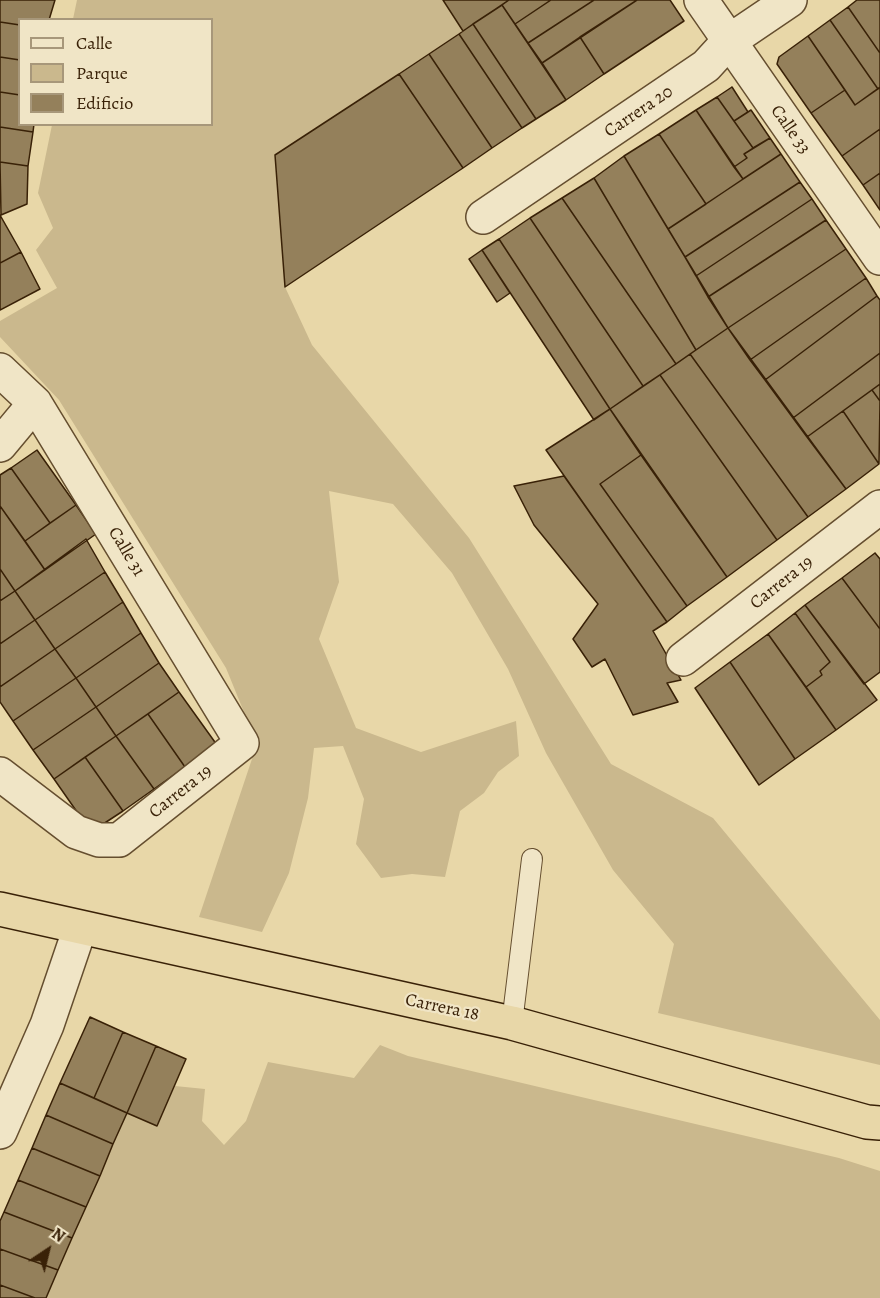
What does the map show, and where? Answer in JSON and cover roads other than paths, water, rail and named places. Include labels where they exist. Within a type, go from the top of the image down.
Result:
[{"type":"highway","name":"Carrera 18","points":[[0,909],[512,1023],[867,1122],[880,1123]]},
{"type":"street","name":"Calle 33","points":[[701,0],[880,258]]},
{"type":"street","name":"Carrera 20","points":[[483,217],[706,66],[728,42],[790,0]]},
{"type":"street","name":"Calle 31","points":[[0,370],[35,402],[242,743]]},
{"type":"street","points":[[0,445],[35,402]]},
{"type":"street","name":"Carrera 19","points":[[683,659],[880,507]]},
{"type":"street","name":"Carrera 19","points":[[0,774],[76,832],[99,840],[119,840],[242,743]]},
{"type":"street","points":[[0,1132],[47,1025],[80,928]]},
{"type":"lane","points":[[512,1023],[532,859]]}]
